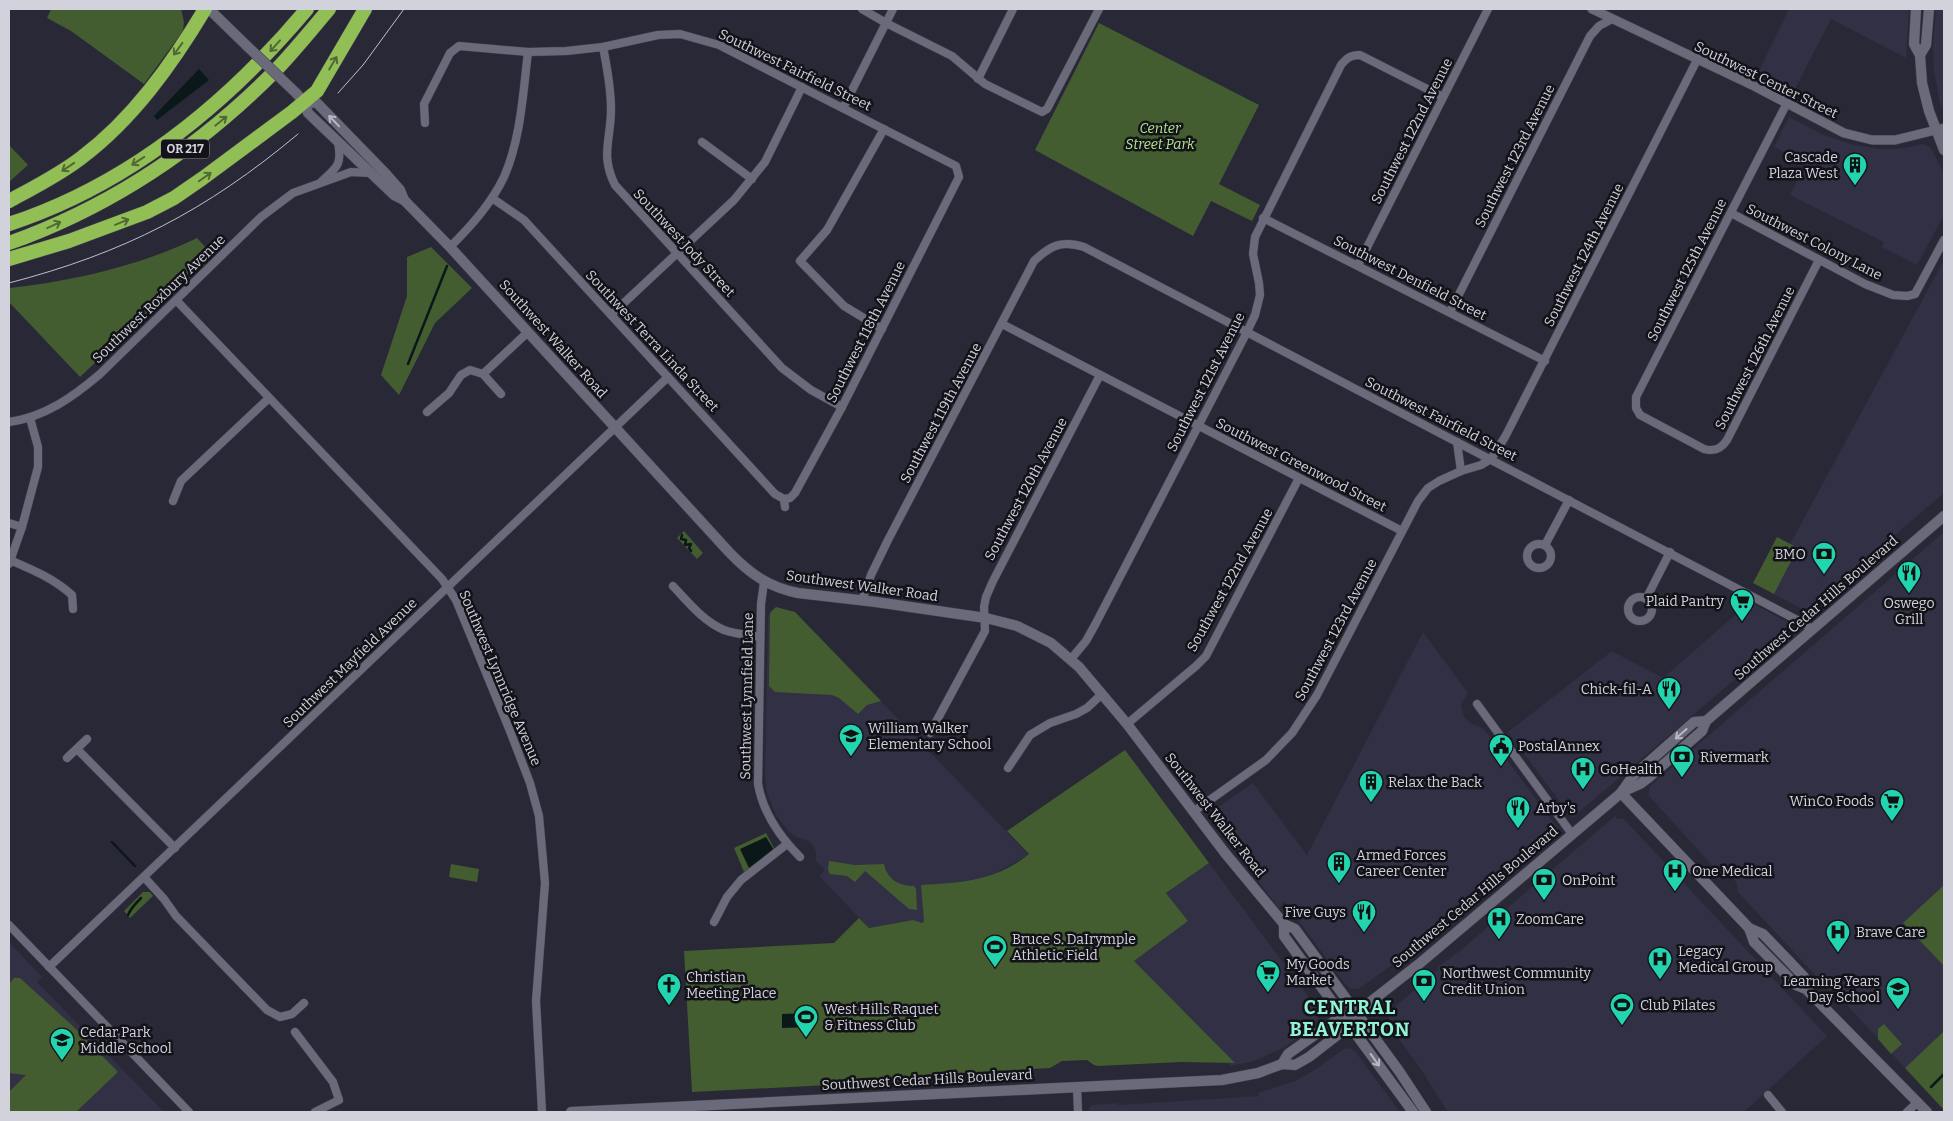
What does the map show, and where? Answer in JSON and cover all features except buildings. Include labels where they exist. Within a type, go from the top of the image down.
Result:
[{"type":"highway","points":[[9,201],[81,158],[124,121],[146,95],[207,9]]},
{"type":"highway","name":"OR 217","points":[[9,224],[45,211],[106,181],[181,131],[226,94],[263,59],[307,9]]},
{"type":"highway","name":"OR 217","points":[[9,243],[52,226],[130,186],[193,144],[228,115],[272,74],[329,9]]},
{"type":"highway","points":[[9,259],[69,241],[147,212],[174,198],[203,178],[300,98],[317,90],[365,9]]},
{"type":"main road","name":"Southwest Walker Road","points":[[207,9],[300,98],[308,114],[394,196],[404,200]]},
{"type":"main road","points":[[1916,9],[1914,44],[1920,55],[1924,93],[1940,130],[1944,150]]},
{"type":"main road","points":[[1922,9],[1922,24],[1928,28]]},
{"type":"main road","points":[[1920,55],[1926,45],[1929,9]]},
{"type":"main road","name":"Southwest Walker Road","points":[[300,98],[317,103],[391,179],[400,190],[404,200],[450,247],[729,552],[764,582],[787,591],[986,618],[1007,623],[1030,631],[1051,643],[1071,659],[1127,724],[1224,853],[1284,924],[1295,930],[1357,1012],[1426,1112]]},
{"type":"main road","name":"Southwest Cedar Hills Boulevard","points":[[571,1112],[1222,1080],[1258,1073],[1282,1064],[1288,1054],[1333,1022],[1346,1021],[1419,964],[1621,793],[1633,776],[1694,722],[1706,721],[1944,516]]},
{"type":"main road","points":[[1621,793],[1749,928],[1763,934],[1788,960],[1804,977],[1806,989],[1927,1112]]},
{"type":"main road","name":"Southwest Walker Road","points":[[1284,924],[1284,936],[1413,1112]]},
{"type":"street","points":[[862,9],[952,56],[978,79],[1042,112],[1048,109],[1099,9]]},
{"type":"street","points":[[843,108],[893,9]]},
{"type":"street","points":[[978,79],[1013,9]]},
{"type":"street","name":"Southwest 122nd Avenue","points":[[1358,265],[1488,9]]},
{"type":"street","name":"Southwest Center Street","points":[[1592,9],[1787,103],[1835,129],[1862,138],[1895,140],[1940,130]]},
{"type":"street","name":"Southwest 123rd Avenue","points":[[1450,312],[1590,36],[1599,26],[1612,19]]},
{"type":"street","name":"Southwest Fairfield Street","points":[[425,123],[424,104],[450,53],[455,48],[463,46],[528,52],[566,51],[603,47],[658,35],[687,36],[719,45],[954,164],[958,169]]},
{"type":"street","name":"Southwest Jody Street","points":[[603,47],[610,84],[611,110],[606,160],[614,185],[782,368],[811,390],[842,407]]},
{"type":"street","points":[[450,247],[472,224],[492,198],[504,176],[515,145],[528,52]]},
{"type":"street","name":"Southwest 121st Avenue","points":[[1071,659],[1086,641],[1096,623],[1255,315],[1260,295],[1253,254],[1255,237],[1346,58],[1353,55],[1368,58],[1444,97]]},
{"type":"street","name":"Southwest 124th Avenue","points":[[1491,459],[1505,437],[1545,361],[1697,60]]},
{"type":"street","points":[[611,315],[734,200],[752,179],[765,162],[802,87]]},
{"type":"street","name":"Southwest 125th Avenue","points":[[1674,434],[1642,417],[1636,408],[1636,397],[1787,103]]},
{"type":"street","points":[[882,329],[844,306],[800,261],[827,230],[884,129]]},
{"type":"street","name":"Southwest Roxbury Avenue","points":[[320,182],[338,166],[341,157],[338,142]]},
{"type":"street","points":[[702,142],[752,179]]},
{"type":"street","name":"Southwest 118th Avenue","points":[[784,503],[795,493],[842,407],[957,181],[958,169]]},
{"type":"street","name":"Southwest Roxbury Avenue","points":[[9,422],[30,418],[53,408],[78,393],[277,203],[293,193],[351,172],[370,173]]},
{"type":"street","name":"Southwest Terra Linda Street","points":[[492,198],[524,220],[784,503]]},
{"type":"street","name":"Southwest Colony Lane","points":[[1731,213],[1864,284],[1893,295],[1907,296],[1915,294],[1944,240]]},
{"type":"street","name":"Southwest Denfield Street","points":[[1264,218],[1545,361]]},
{"type":"street","name":"Southwest Fairfield Street","points":[[1054,246],[1064,243],[1084,247],[1670,552],[1812,629]]},
{"type":"street","name":"Southwest 119th Avenue","points":[[862,600],[871,574],[1034,260],[1045,250],[1054,246]]},
{"type":"street","name":"Southwest 126th Avenue","points":[[1674,434],[1708,450],[1718,449],[1724,444],[1819,260]]},
{"type":"street","name":"Southwest Lynnridge Avenue","points":[[176,300],[448,586],[456,600],[530,783],[539,816],[545,883],[536,1001],[542,1112]]},
{"type":"street","name":"Southwest Greenwood Street","points":[[1002,324],[1402,531]]},
{"type":"street","points":[[483,374],[528,332]]},
{"type":"street","points":[[427,412],[449,392],[462,375],[470,370],[483,374],[501,394]]},
{"type":"street","name":"Southwest 120th Avenue","points":[[930,733],[985,632],[986,618],[984,607],[992,581],[1100,374]]},
{"type":"street","name":"Southwest Mayfield Avenue","points":[[49,967],[668,377]]},
{"type":"street","points":[[173,501],[181,482],[269,398]]},
{"type":"street","points":[[30,418],[36,434],[39,457],[22,528],[10,562],[43,574],[60,584],[72,595],[73,609]]},
{"type":"street","points":[[1457,442],[1461,470]]},
{"type":"street","name":"Southwest 123rd Avenue","points":[[1193,812],[1266,760],[1292,733],[1317,695],[1418,501],[1428,488],[1461,470],[1481,465],[1491,459]]},
{"type":"street","name":"Southwest 122nd Avenue","points":[[1127,724],[1206,656],[1299,478]]},
{"type":"street","points":[[1545,545],[1568,500]]},
{"type":"street","points":[[9,523],[22,528]]},
{"type":"street","points":[[1646,599],[1670,552]]},
{"type":"street","name":"Southwest Lynnfield Lane","points":[[764,582],[761,599],[758,784],[760,797],[771,822],[787,844],[800,857]]},
{"type":"street","points":[[673,586],[703,617],[714,625],[735,633],[760,637]]},
{"type":"street","points":[[1008,768],[1030,734],[1050,723],[1087,708],[1102,694]]},
{"type":"street","points":[[1476,704],[1572,834]]},
{"type":"street","points":[[67,758],[87,739]]},
{"type":"street","points":[[77,749],[174,848]]},
{"type":"street","points":[[714,922],[727,897],[741,880],[764,860],[787,844]]},
{"type":"street","points":[[144,877],[164,898],[176,916],[267,1010],[280,1017],[292,1014],[304,1003]]},
{"type":"street","points":[[9,925],[189,1112]]},
{"type":"street","points":[[295,1032],[333,1082],[339,1100],[315,1112]]},
{"type":"street","points":[[1076,1087],[1078,1112]]},
{"type":"street","points":[[1768,1095],[1782,1112]]},
{"type":"street","points":[[1907,1112],[1918,1102]]},
{"type":"shaded area","points":[[1789,9],[1909,9],[1906,58],[1831,19],[1792,95],[1756,77]]},
{"type":"shaded area","points":[[1936,9],[1944,9],[1943,109],[1940,104],[1934,70],[1933,48]]},
{"type":"shaded area","points":[[199,69],[209,80],[157,120],[154,116]]},
{"type":"shaded area","points":[[1789,117],[1824,135],[1854,145],[1881,149],[1898,149],[1923,144],[1931,148],[1944,173],[1944,215],[1917,265],[1882,247],[1884,242],[1790,195],[1806,163],[1774,147]]},
{"type":"shaded area","points":[[1944,260],[1944,493],[1809,608],[1802,609],[1774,594],[1797,548],[1790,544]]},
{"type":"shaded area","points":[[1944,532],[1944,885],[1904,923],[1944,966],[1944,1031],[1905,1068],[1737,891],[1737,883],[1723,868],[1712,865],[1649,796],[1649,787]]},
{"type":"shaded area","points":[[1750,602],[1791,624],[1793,630],[1572,818],[1508,732],[1612,651],[1663,678]]},
{"type":"shaded area","name":"William Walker Elementary School","points":[[776,608],[795,612],[1029,855],[996,873],[976,881],[958,883],[922,923],[913,920],[869,928],[819,876],[825,870],[816,861],[816,852],[813,845],[808,840],[796,837],[789,832],[776,815],[767,793],[765,775],[768,617],[771,610]]},
{"type":"shaded area","points":[[1423,632],[1468,693],[1461,704],[1464,717],[1470,723],[1484,729],[1559,830],[1446,926],[1363,986],[1358,989],[1351,989],[1346,985],[1284,901],[1279,909],[1213,820],[1212,815],[1214,810],[1253,783],[1307,855]]},
{"type":"shaded area","points":[[1615,816],[1617,819],[1623,818],[1827,1036],[1744,1112],[1448,1112],[1422,1071],[1388,1024],[1390,1011],[1439,969],[1438,967],[1461,950]]},
{"type":"shaded area","points":[[766,837],[774,850],[749,868],[740,849]]},
{"type":"shaded area","points":[[1209,863],[1317,1008],[1319,1015],[1314,1027],[1283,1048],[1254,1061],[1231,1066],[1130,960],[1188,921],[1166,893]]},
{"type":"shaded area","name":"Cedar Park Middle School","points":[[9,942],[42,977],[37,982],[164,1112],[9,1112]]},
{"type":"shaded area","points":[[809,1013],[811,1027],[782,1028],[782,1014]]},
{"type":"shaded area","points":[[1350,1048],[1355,1051],[1400,1112],[1089,1112],[1089,1108],[1092,1105],[1259,1096],[1258,1093],[1295,1081],[1344,1049]]},
{"type":"green space","points":[[51,9],[181,9],[184,22],[183,31],[144,84],[71,31],[47,18]]},
{"type":"green space","name":"Center Street Park","points":[[1099,23],[1259,105],[1219,184],[1260,205],[1252,221],[1211,201],[1193,236],[1035,150]]},
{"type":"green space","points":[[9,145],[28,165],[9,182]]},
{"type":"green space","points":[[197,238],[211,253],[80,377],[9,302],[9,288],[105,271],[152,257]]},
{"type":"green space","points":[[431,247],[472,288],[435,323],[399,395],[381,375],[407,296],[407,257]]},
{"type":"green space","points":[[684,531],[703,553],[697,559],[677,538]]},
{"type":"green space","points":[[1777,537],[1798,548],[1774,594],[1753,583]]},
{"type":"green space","points":[[776,607],[795,612],[881,701],[867,705],[858,714],[839,698],[832,695],[775,692],[769,686],[770,613]]},
{"type":"green space","points":[[1125,750],[1209,863],[1166,893],[1188,921],[1134,961],[1235,1063],[1181,1062],[1098,1066],[1087,1060],[1062,1061],[1050,1068],[925,1075],[925,1080],[692,1092],[684,951],[834,943],[859,918],[869,928],[913,920],[922,923],[924,921],[921,885],[978,879],[1004,870],[1017,863],[1029,854],[1007,831]]},
{"type":"green space","points":[[766,833],[775,850],[744,872],[734,848]]},
{"type":"green space","points":[[829,861],[855,865],[884,864],[888,874],[894,881],[903,885],[914,886],[916,889],[917,910],[909,909],[865,871],[855,882],[847,876],[830,874],[828,870]]},
{"type":"green space","points":[[451,864],[479,869],[477,882],[449,877]]},
{"type":"green space","points":[[1944,885],[1944,966],[1903,923]]},
{"type":"green space","points":[[143,892],[150,892],[153,896],[130,918],[124,911]]},
{"type":"green space","name":"Cedar Park Middle School","points":[[14,978],[20,978],[75,1028],[118,1072],[76,1112],[9,1112],[9,1092],[26,1075],[9,1073],[9,984]]},
{"type":"green space","points":[[1884,1024],[1902,1044],[1891,1054],[1878,1039],[1878,1029]]},
{"type":"green space","points":[[1944,1031],[1944,1110],[1905,1068]]},
{"type":"waterway","points":[[408,364],[447,266]]},
{"type":"waterway","points":[[682,535],[681,539],[686,540],[685,545],[691,544],[689,548],[691,551]]},
{"type":"waterway","points":[[112,842],[135,866]]},
{"type":"waterway","points":[[128,915],[141,898]]},
{"type":"waterway","points":[[1931,1087],[1944,1074]]},
{"type":"tram line","points":[[338,93],[363,65],[404,9]]},
{"type":"tram line","points":[[9,283],[90,258],[162,226],[230,186],[298,134]]},
{"type":"place","name":"Cascade Plaza West","points":[[1855,186]]},
{"type":"place","name":"BMO","points":[[1824,575]]},
{"type":"place","name":"Oswego Grill","points":[[1909,594]]},
{"type":"place","name":"Plaid Pantry","points":[[1742,622]]},
{"type":"place","name":"Chick-fil-A","points":[[1669,710]]},
{"type":"place","name":"William Walker Elementary School","points":[[851,757]]},
{"type":"place","name":"PostalAnnex","points":[[1501,767]]},
{"type":"place","name":"Rivermark","points":[[1682,778]]},
{"type":"place","name":"GoHealth","points":[[1583,790]]},
{"type":"place","name":"Relax the Back","points":[[1371,803]]},
{"type":"place","name":"WinCo Foods","points":[[1892,822]]},
{"type":"place","name":"Arby's","points":[[1518,829]]},
{"type":"place","name":"Armed Forces Career Center","points":[[1339,884]]},
{"type":"place","name":"One Medical","points":[[1675,892]]},
{"type":"place","name":"OnPoint","points":[[1544,901]]},
{"type":"place","name":"Five Guys","points":[[1364,933]]},
{"type":"place","name":"ZoomCare","points":[[1499,940]]},
{"type":"place","name":"Brave Care","points":[[1838,953]]},
{"type":"place","name":"Bruce S. DaIrymple Athletic Field","points":[[995,968]]},
{"type":"place","name":"Legacy Medical Group","points":[[1660,980]]},
{"type":"place","name":"My Goods Market","points":[[1268,993]]},
{"type":"place","name":"Northwest Community Credit Union","points":[[1424,1002]]},
{"type":"place","name":"Christian Meeting Place","points":[[669,1006]]},
{"type":"place","name":"Learning Years Day School","points":[[1898,1010]]},
{"type":"place","name":"Club Pilates","points":[[1622,1026]]},
{"type":"place","name":"West Hills Raquet & Fitness Club","points":[[806,1038]]},
{"type":"place","name":"Cedar Park Middle School","points":[[62,1061]]},
{"type":"district","name":"CENTRAL BEAVERTON","points":[[1350,1018]]}]
